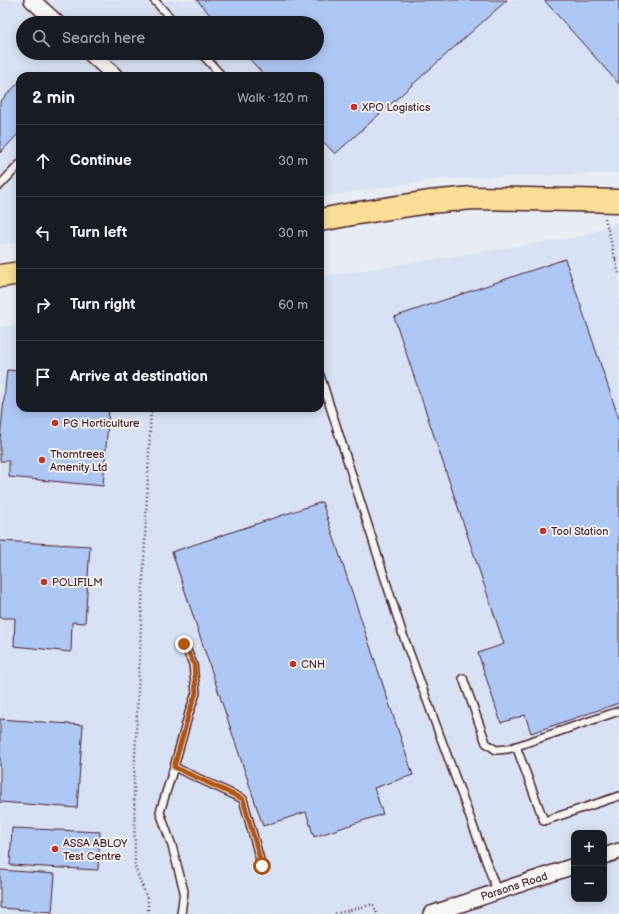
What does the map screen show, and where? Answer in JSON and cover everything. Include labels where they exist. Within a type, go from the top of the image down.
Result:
[{"type":"highway","points":[[324,219],[429,202],[473,198],[610,201]]},
{"type":"highway","points":[[0,276],[16,274]]},
{"type":"street","points":[[37,2],[50,16]]},
{"type":"street","points":[[96,60],[107,72]]},
{"type":"street","points":[[607,855],[619,851]]},
{"type":"street","name":"Parsons Road","points":[[431,914],[571,867]]},
{"type":"lane","points":[[154,0],[169,16]]},
{"type":"lane","points":[[207,60],[218,72]]},
{"type":"lane","points":[[0,185],[16,168]]},
{"type":"lane","points":[[324,388],[403,635],[497,891]]},
{"type":"lane","points":[[181,914],[184,891],[172,846],[160,812],[196,693],[194,664],[184,644]]},
{"type":"lane","points":[[463,678],[486,743],[496,750],[508,749],[619,712]]},
{"type":"lane","points":[[516,746],[544,821],[619,796]]},
{"type":"lane","points":[[174,767],[243,799],[262,866]]},
{"type":"path","points":[[610,201],[615,259],[619,274]]},
{"type":"path","points":[[615,259],[619,258]]},
{"type":"path","points":[[148,914],[148,902],[135,867],[134,779],[151,412]]},
{"type":"path","points":[[335,914],[373,904],[377,914]]},
{"type":"shaded area","points":[[0,0],[619,0],[619,173],[440,179],[324,196],[324,72],[16,72],[16,243],[0,245]]},
{"type":"shaded area","points":[[619,221],[619,914],[0,914],[0,327],[16,325],[16,412],[324,412],[324,276],[584,236]]},
{"type":"building","name":"XPO Logistics","points":[[197,0],[507,0],[335,154],[324,142],[324,72],[261,72],[250,60],[324,60],[324,16],[211,16]]},
{"type":"building","points":[[544,0],[619,0],[619,84]]},
{"type":"building","points":[[16,85],[16,136],[0,153],[0,102]]},
{"type":"building","name":"Tool Station","points":[[565,259],[619,419],[619,703],[531,733],[525,715],[501,723],[478,653],[504,644],[394,317]]},
{"type":"building","name":"PG Horticulture","points":[[7,370],[16,371],[16,412],[109,412],[103,486],[9,477],[9,461],[0,461],[0,439]]},
{"type":"building","name":"CNH","points":[[322,502],[413,775],[374,788],[383,814],[314,837],[306,812],[263,826],[172,552]]},
{"type":"building","name":"POLIFILM","points":[[0,541],[90,546],[85,623],[72,622],[71,652],[14,646],[15,618],[0,618]]},
{"type":"building","points":[[0,719],[83,725],[77,808],[0,802]]},
{"type":"building","name":"ASSA ABLOY Test Centre","points":[[12,828],[100,832],[98,870],[10,865]]},
{"type":"building","points":[[0,870],[55,874],[52,912],[0,908]]},
{"type":"place","name":"XPO Logistics","points":[[354,107]]},
{"type":"place","name":"PG Horticulture","points":[[55,423]]},
{"type":"place","name":"Thorntrees Amenity Ltd","points":[[42,460]]},
{"type":"place","name":"Tool Station","points":[[543,531]]},
{"type":"place","name":"POLIFILM","points":[[44,582]]},
{"type":"place","name":"CNH","points":[[293,664]]},
{"type":"place","name":"ASSA ABLOY Test Centre","points":[[55,849]]},
{"type":"route","points":[[184,644],[194,664],[196,693],[174,767],[243,799],[262,866]]}]
